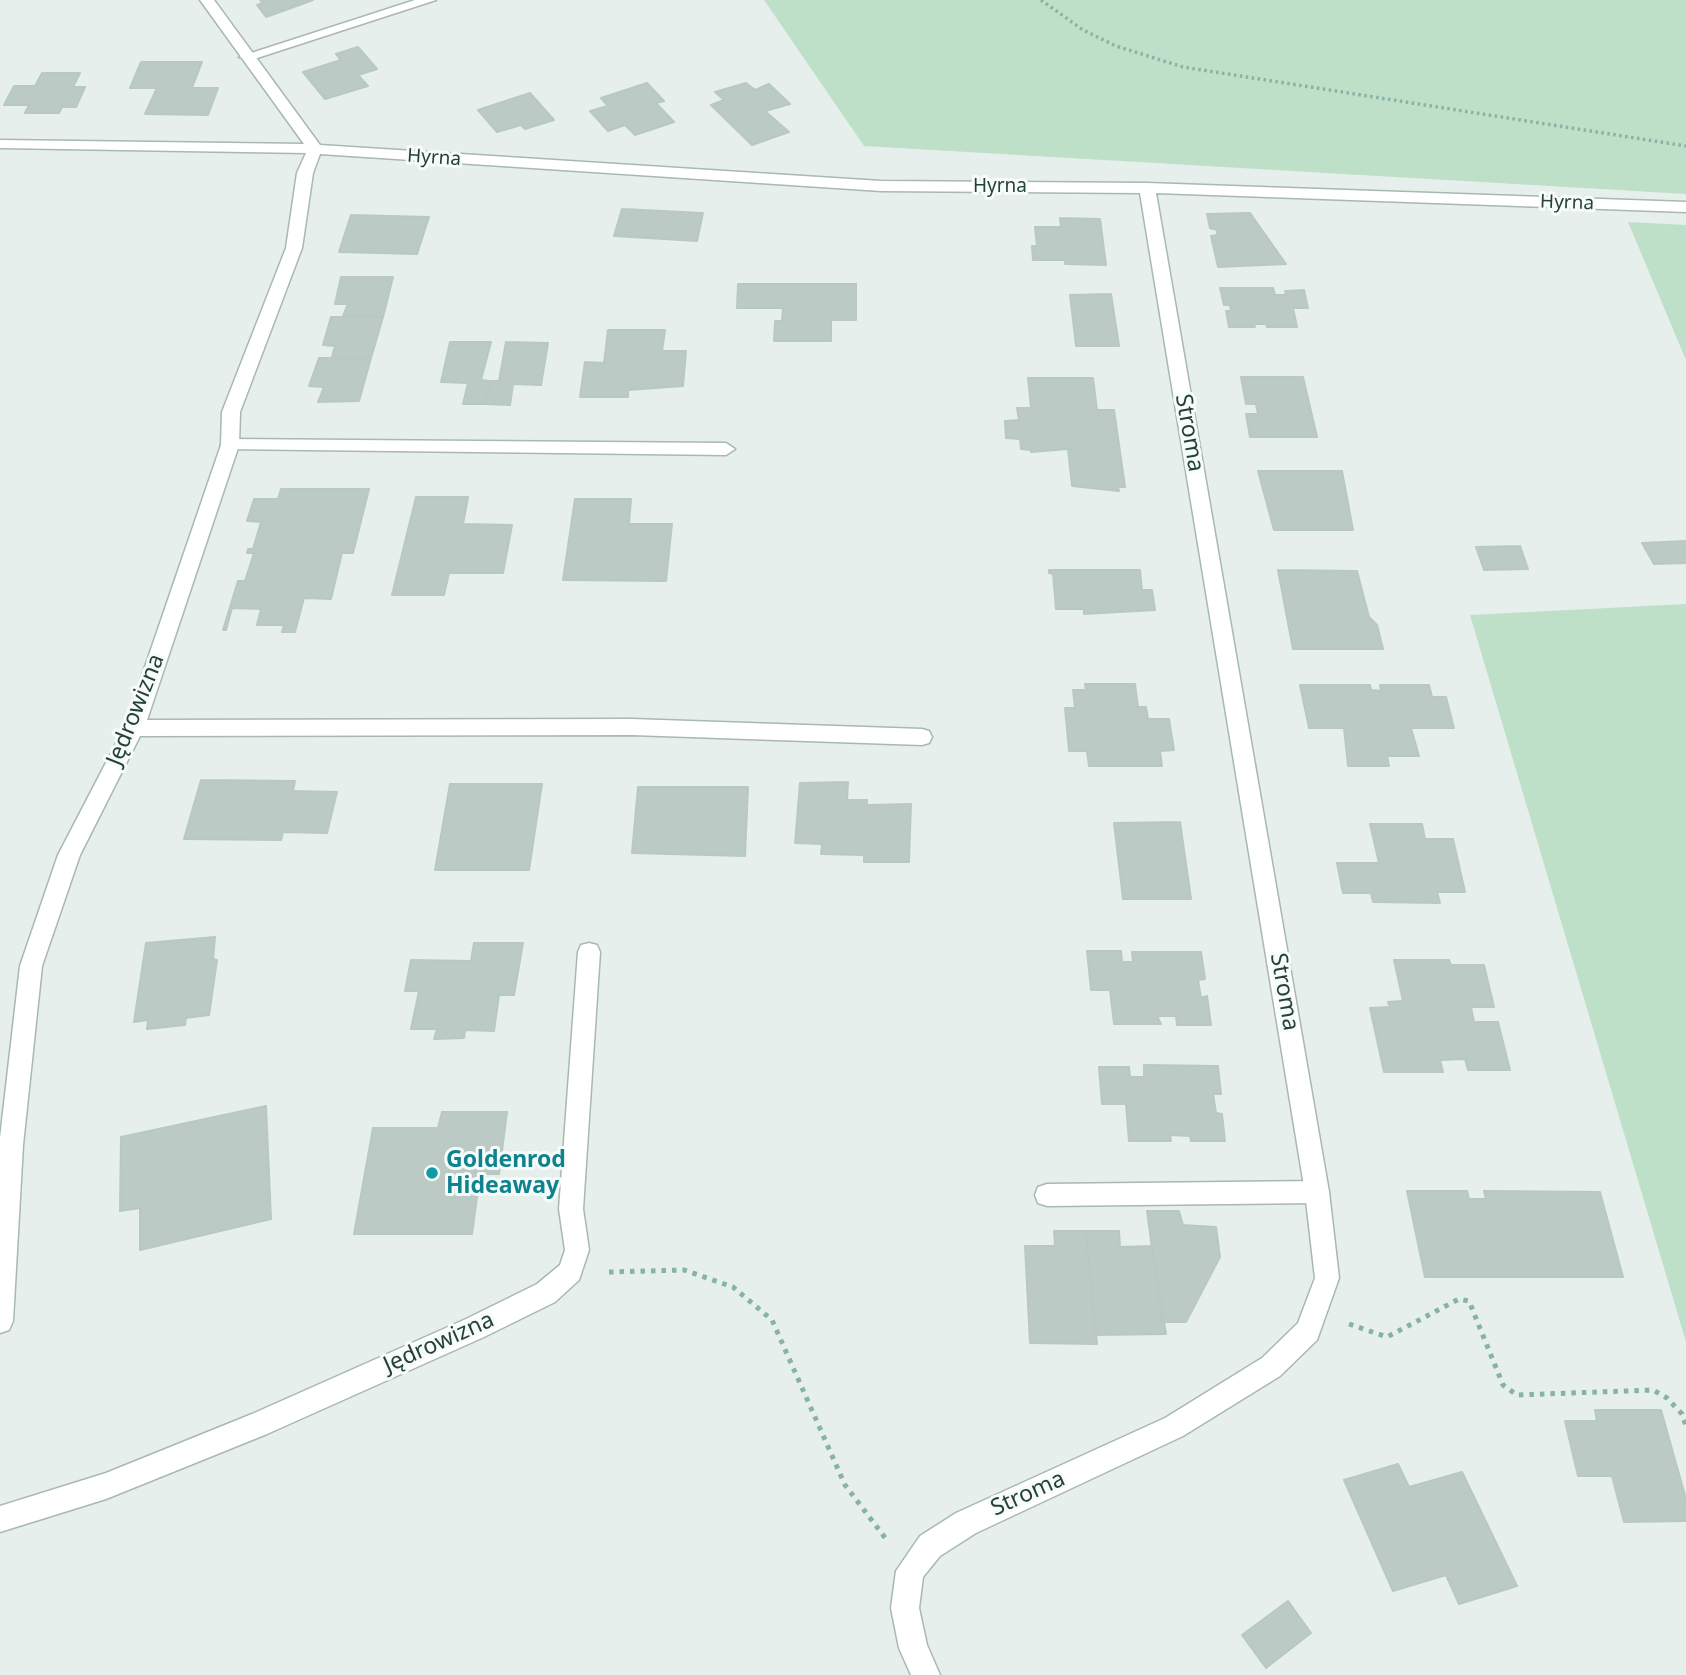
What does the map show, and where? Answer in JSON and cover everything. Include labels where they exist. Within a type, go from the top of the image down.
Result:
[{"type":"street","points":[[207,0],[315,149]]},
{"type":"street","points":[[246,57],[429,0]]},
{"type":"street","name":"Hyrna","points":[[0,144],[315,149],[881,187],[1147,188],[1686,207]]},
{"type":"street","name":"Jędrowizna","points":[[0,1321],[11,1144],[31,966],[69,855],[134,728],[230,445],[231,412],[294,248],[305,173],[315,149]]},
{"type":"street","name":"Stroma","points":[[910,1571],[930,1546],[966,1522],[1174,1427],[1271,1367],[1308,1332],[1327,1278],[1317,1192],[1147,188]]},
{"type":"street","points":[[230,445],[726,449]]},
{"type":"street","points":[[134,728],[521,726],[922,737]]},
{"type":"street","points":[[570,1272],[577,1250],[571,1209],[589,952]]},
{"type":"street","points":[[1047,1195],[1317,1192]]},
{"type":"street","name":"Jędrowizna","points":[[0,1519],[106,1486],[258,1425],[475,1328],[546,1293],[570,1272]]},
{"type":"street","points":[[910,1571],[905,1608],[913,1648],[926,1675]]},
{"type":"path","points":[[1041,0],[1083,30],[1116,46],[1183,67],[1686,146]]},
{"type":"path","points":[[570,1272],[684,1270],[733,1287],[772,1320],[845,1485],[910,1571]]},
{"type":"path","points":[[1387,1337],[1459,1299],[1469,1301],[1503,1385],[1517,1395],[1653,1390],[1667,1398],[1682,1414],[1686,1426]]},
{"type":"green space","points":[[764,0],[1686,0],[1686,194],[864,146]]},
{"type":"green space","points":[[1628,222],[1686,225],[1686,360]]},
{"type":"green space","points":[[1686,604],[1686,1342],[1470,615]]},
{"type":"building","points":[[260,0],[313,0],[266,17],[257,5],[263,3]]},
{"type":"building","points":[[358,47],[377,69],[358,75],[368,86],[325,99],[303,72],[341,60],[336,54]]},
{"type":"building","points":[[141,62],[202,62],[192,88],[130,88]]},
{"type":"building","points":[[42,73],[80,73],[73,87],[85,87],[76,107],[62,107],[59,113],[25,113],[29,105],[4,105],[14,86],[35,86]]},
{"type":"building","points":[[647,83],[664,101],[656,103],[674,122],[635,135],[625,125],[608,131],[590,111],[608,106],[601,98]]},
{"type":"building","points":[[746,83],[755,90],[769,84],[790,104],[765,111],[789,132],[752,145],[711,105],[724,100],[715,92]]},
{"type":"building","points":[[157,88],[218,88],[208,115],[145,114]]},
{"type":"building","points":[[530,93],[554,120],[525,129],[521,125],[497,132],[478,110]]},
{"type":"building","points":[[622,209],[703,213],[697,241],[614,236]]},
{"type":"building","points":[[1250,213],[1286,264],[1218,267],[1211,236],[1217,235],[1217,230],[1210,228],[1207,214]]},
{"type":"building","points":[[351,215],[429,217],[417,254],[339,252]]},
{"type":"building","points":[[1060,218],[1100,219],[1106,265],[1065,264],[1065,260],[1033,260],[1032,246],[1037,246],[1035,227],[1061,227]]},
{"type":"building","points":[[341,277],[393,277],[383,317],[343,316],[348,304],[335,304]]},
{"type":"building","points":[[738,284],[856,284],[856,320],[831,320],[831,341],[774,341],[775,321],[782,321],[783,308],[737,308]]},
{"type":"building","points":[[1220,288],[1273,288],[1275,295],[1286,295],[1285,291],[1304,290],[1308,308],[1293,308],[1297,327],[1254,324],[1255,327],[1229,327],[1226,311],[1231,311],[1230,305],[1224,305]]},
{"type":"building","points":[[1111,294],[1119,346],[1076,346],[1070,295]]},
{"type":"building","points":[[331,317],[383,317],[371,358],[332,357],[335,346],[323,345]]},
{"type":"building","points":[[608,330],[665,330],[662,351],[686,351],[683,386],[628,390],[628,397],[580,397],[585,362],[604,363]]},
{"type":"building","points":[[450,342],[491,342],[481,380],[490,381],[486,404],[463,404],[468,383],[441,382]]},
{"type":"building","points":[[506,342],[548,343],[541,385],[513,384],[510,405],[486,404],[490,381],[499,381]]},
{"type":"building","points":[[319,358],[371,358],[359,401],[318,402],[324,387],[309,386]]},
{"type":"building","points":[[1241,377],[1303,377],[1317,437],[1250,437],[1246,414],[1258,414],[1256,404],[1246,404]]},
{"type":"building","points":[[1028,378],[1093,378],[1097,410],[1114,410],[1125,487],[1118,487],[1119,491],[1072,486],[1068,449],[1031,452],[1021,449],[1020,439],[1006,438],[1005,421],[1019,420],[1017,408],[1031,408]]},
{"type":"building","points":[[1258,471],[1342,471],[1353,530],[1274,530]]},
{"type":"building","points":[[281,489],[369,489],[353,553],[342,553],[331,599],[304,598],[295,632],[282,632],[284,625],[257,625],[261,609],[232,608],[226,630],[223,630],[238,581],[245,581],[254,553],[247,553],[248,549],[253,549],[261,522],[247,521],[254,499],[278,499]]},
{"type":"building","points":[[416,497],[468,497],[463,524],[512,525],[503,573],[449,573],[444,595],[392,595]]},
{"type":"building","points":[[575,499],[631,499],[629,524],[672,524],[666,581],[563,580]]},
{"type":"building","points":[[1686,541],[1686,563],[1654,564],[1642,543]]},
{"type":"building","points":[[1520,546],[1528,569],[1484,570],[1476,547]]},
{"type":"building","points":[[1049,570],[1140,570],[1142,590],[1152,590],[1155,610],[1084,614],[1084,609],[1056,609],[1053,574],[1049,573]]},
{"type":"building","points":[[1278,570],[1357,571],[1369,617],[1377,625],[1383,649],[1293,649]]},
{"type":"building","points":[[1085,684],[1135,684],[1138,707],[1146,707],[1148,719],[1169,719],[1174,750],[1160,751],[1162,766],[1089,766],[1087,751],[1069,751],[1065,708],[1075,708],[1073,690],[1086,690]]},
{"type":"building","points":[[1300,685],[1370,685],[1371,690],[1381,691],[1380,685],[1429,685],[1432,697],[1446,697],[1454,728],[1411,728],[1419,756],[1387,756],[1389,766],[1348,766],[1344,728],[1309,728]]},
{"type":"building","points":[[201,780],[295,781],[293,791],[337,792],[327,833],[283,832],[281,840],[184,839]]},
{"type":"building","points":[[848,782],[847,800],[867,800],[867,805],[911,804],[909,862],[864,862],[864,855],[821,854],[822,844],[795,843],[800,783]]},
{"type":"building","points":[[450,784],[542,784],[529,870],[435,870]]},
{"type":"building","points":[[638,787],[748,787],[745,856],[632,853]]},
{"type":"building","points":[[1180,822],[1191,899],[1123,899],[1114,823]]},
{"type":"building","points":[[1370,824],[1422,824],[1425,839],[1453,839],[1465,892],[1437,892],[1440,903],[1373,902],[1371,893],[1343,893],[1337,863],[1379,863]]},
{"type":"building","points":[[215,937],[213,959],[217,960],[209,1015],[186,1018],[185,1025],[147,1029],[148,1020],[134,1022],[146,943]]},
{"type":"building","points":[[474,943],[523,943],[514,995],[499,995],[494,1031],[465,1030],[464,1038],[434,1039],[437,1029],[411,1029],[419,991],[405,991],[411,960],[471,961]]},
{"type":"building","points":[[1087,951],[1121,951],[1122,962],[1133,962],[1132,952],[1201,952],[1205,979],[1198,980],[1201,998],[1207,996],[1211,1025],[1177,1025],[1176,1016],[1157,1016],[1161,1024],[1114,1024],[1110,990],[1091,990]]},
{"type":"building","points":[[1394,960],[1449,960],[1451,965],[1484,965],[1494,1007],[1471,1007],[1474,1022],[1498,1022],[1510,1070],[1468,1070],[1465,1059],[1440,1060],[1443,1072],[1384,1072],[1370,1008],[1390,1007],[1388,1002],[1403,1001]]},
{"type":"building","points":[[1144,1065],[1218,1066],[1221,1094],[1213,1094],[1216,1113],[1222,1114],[1225,1141],[1191,1141],[1190,1136],[1170,1135],[1171,1141],[1129,1141],[1126,1104],[1102,1104],[1099,1067],[1129,1067],[1130,1077],[1144,1077]]},
{"type":"building","points":[[266,1106],[271,1219],[140,1250],[140,1208],[120,1211],[121,1137]]},
{"type":"building","name":"Goldenrod Hideaway","points":[[442,1112],[507,1112],[499,1174],[480,1174],[472,1234],[354,1234],[373,1128],[438,1128]]},
{"type":"building","points":[[1407,1191],[1467,1191],[1469,1199],[1486,1199],[1484,1191],[1600,1192],[1623,1277],[1425,1277]]},
{"type":"building","points":[[1147,1211],[1179,1211],[1183,1225],[1216,1227],[1220,1257],[1186,1322],[1162,1322]]},
{"type":"building","points":[[1054,1231],[1086,1231],[1097,1344],[1030,1343],[1025,1246],[1055,1246]]},
{"type":"building","points":[[1086,1231],[1119,1231],[1120,1247],[1152,1246],[1166,1334],[1095,1335]]},
{"type":"building","points":[[1595,1410],[1661,1410],[1686,1499],[1686,1521],[1624,1522],[1612,1476],[1578,1476],[1565,1421],[1597,1421]]},
{"type":"building","points":[[1398,1464],[1409,1487],[1462,1472],[1517,1586],[1459,1604],[1446,1575],[1393,1591],[1344,1480]]},
{"type":"building","points":[[1288,1601],[1311,1633],[1266,1668],[1242,1635]]},
{"type":"place","name":"Goldenrod Hideaway","points":[[432,1173]]}]
